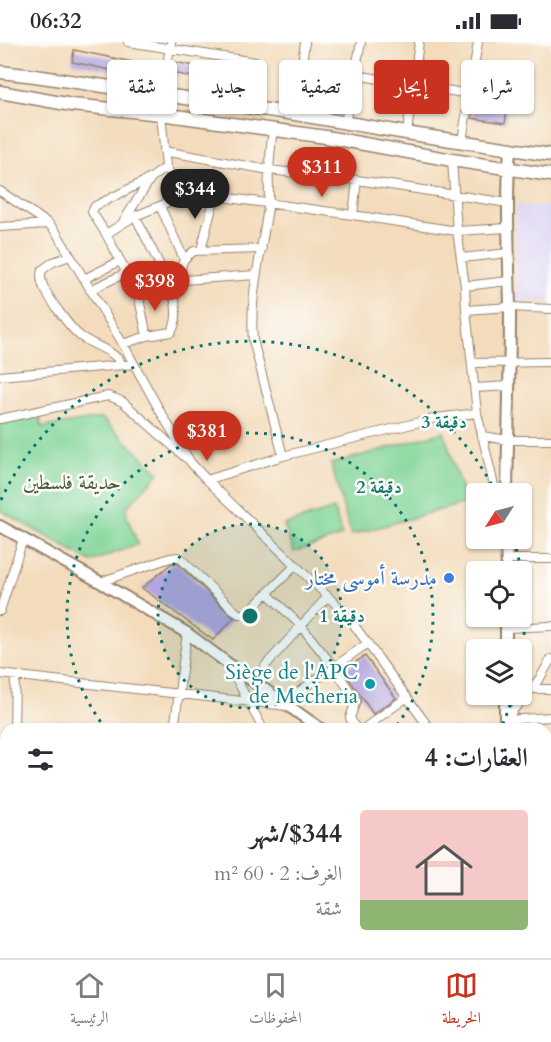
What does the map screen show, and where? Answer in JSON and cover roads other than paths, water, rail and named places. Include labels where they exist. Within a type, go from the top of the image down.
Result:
[{"type":"main road","points":[[0,72],[107,87]]},
{"type":"main road","points":[[0,92],[72,105],[107,109]]},
{"type":"main road","points":[[177,96],[279,112]]},
{"type":"main road","points":[[161,114],[326,137],[508,170],[551,175]]},
{"type":"main road","points":[[295,114],[551,154]]},
{"type":"main road","points":[[507,483],[510,363],[508,170],[510,148]]},
{"type":"main road","points":[[0,526],[187,633],[312,723]]},
{"type":"main road","points":[[507,549],[507,559]]},
{"type":"main road","points":[[505,705],[505,723]]},
{"type":"street","points":[[128,42],[170,45],[245,60]]},
{"type":"street","points":[[303,60],[305,42]]},
{"type":"street","points":[[357,60],[361,42]]},
{"type":"street","points":[[416,60],[419,42]]},
{"type":"street","points":[[475,60],[478,42]]},
{"type":"street","points":[[168,60],[170,45]]},
{"type":"street","points":[[161,114],[166,167],[183,194]]},
{"type":"street","points":[[345,123],[347,114]]},
{"type":"street","points":[[406,133],[409,114]]},
{"type":"street","points":[[462,141],[466,114]]},
{"type":"street","points":[[273,129],[268,204],[251,321],[253,340],[283,456]]},
{"type":"street","points":[[164,151],[269,170],[357,180],[508,203]]},
{"type":"street","points":[[452,160],[457,231],[465,286],[477,413],[493,483]]},
{"type":"street","points":[[147,336],[138,294],[92,212],[93,208],[151,178],[166,167]]},
{"type":"street","points":[[123,223],[151,178]]},
{"type":"street","points":[[353,215],[357,180]]},
{"type":"street","points":[[0,191],[49,224],[60,238],[191,463]]},
{"type":"street","points":[[106,234],[135,216],[183,194],[214,196],[457,231],[508,228]]},
{"type":"street","points":[[201,250],[214,196]]},
{"type":"street","points":[[160,206],[184,260]]},
{"type":"street","points":[[123,344],[147,336],[171,332],[175,326],[176,302],[169,281],[135,216]]},
{"type":"street","points":[[0,227],[49,224]]},
{"type":"street","points":[[180,280],[184,260],[194,251],[262,249]]},
{"type":"street","points":[[461,258],[509,253]]},
{"type":"street","points":[[70,256],[53,262],[42,270],[40,275],[44,287],[74,330],[87,341],[116,357],[122,364]]},
{"type":"street","points":[[84,279],[120,261]]},
{"type":"street","points":[[90,290],[126,273]]},
{"type":"street","points":[[138,294],[169,281],[256,275]]},
{"type":"street","points":[[465,286],[508,281]]},
{"type":"street","points":[[466,310],[510,307],[551,309]]},
{"type":"street","points":[[472,363],[551,362]]},
{"type":"street","points":[[0,376],[134,364]]},
{"type":"street","points":[[475,388],[509,386]]},
{"type":"street","points":[[0,419],[108,396],[123,402],[191,463],[346,614],[425,723]]},
{"type":"street","points":[[207,480],[283,456],[436,418],[477,413]]},
{"type":"street","points":[[482,436],[508,440],[551,440]]},
{"type":"street","points":[[0,611],[23,539]]},
{"type":"street","points":[[100,582],[179,557],[239,614],[246,614],[296,565]]},
{"type":"street","points":[[507,559],[551,559]]},
{"type":"street","points":[[267,593],[301,626],[334,667],[356,701],[350,718],[353,723]]},
{"type":"street","points":[[265,666],[328,596]]},
{"type":"street","points":[[532,624],[551,626]]},
{"type":"street","points":[[175,723],[187,633]]},
{"type":"street","points":[[0,674],[249,703],[286,705],[368,643]]},
{"type":"street","points":[[532,689],[551,659]]},
{"type":"street","points":[[230,665],[259,723]]},
{"type":"street","points":[[14,723],[15,676]]},
{"type":"street","points":[[532,689],[551,689]]},
{"type":"street","points":[[371,723],[406,698]]},
{"type":"street","points":[[506,723],[520,705]]},
{"type":"street","points":[[516,723],[551,717]]},
{"type":"place","name":"مدرسة أموسى مختار","points":[[449,578]]},
{"type":"place","name":"Siège de l'APC de Mecheria","points":[[370,684]]},
{"type":"park label","name":"حديقة فلسطين","points":[[72,482]]}]
